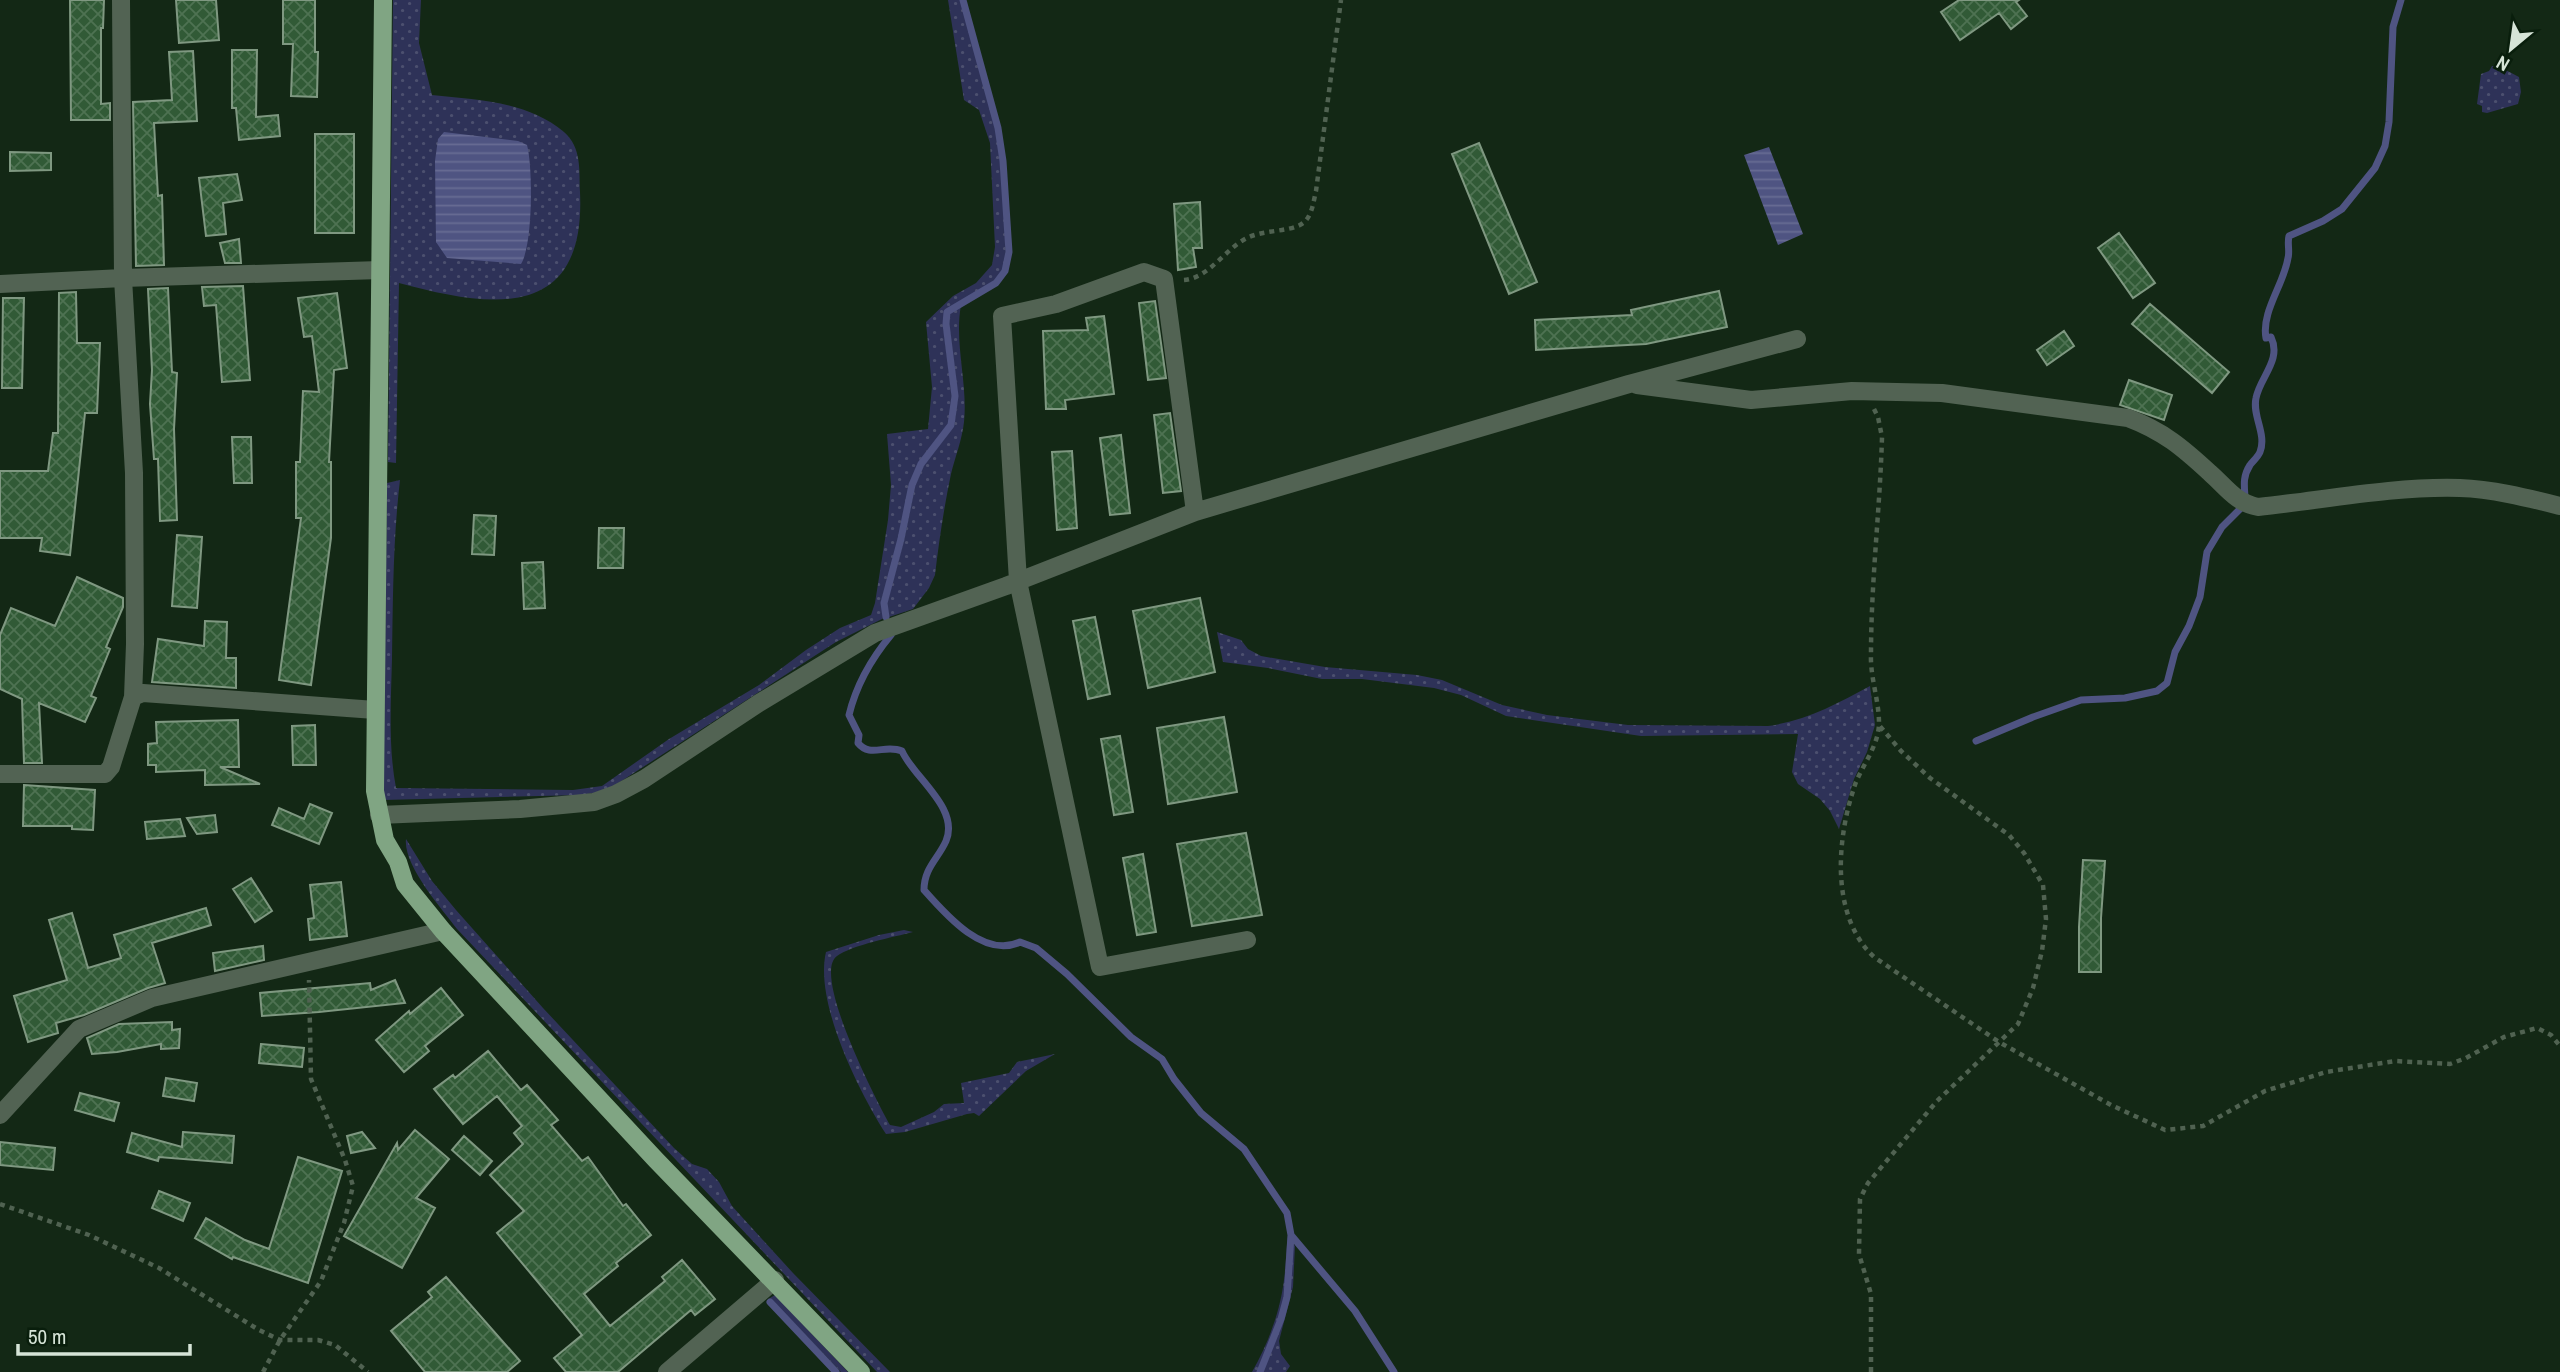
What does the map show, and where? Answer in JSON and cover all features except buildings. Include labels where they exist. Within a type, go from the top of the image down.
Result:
[{"type":"main road","points":[[383,0],[375,791],[385,840],[398,862],[405,884],[443,931],[656,1160],[775,1280],[861,1372]]},
{"type":"street","points":[[0,774],[105,774],[111,767],[133,697],[134,473],[123,278],[121,0]]},
{"type":"street","points":[[0,284],[380,270]]},
{"type":"street","points":[[1195,512],[1164,279],[1144,272],[1056,304],[1002,316],[1018,581],[1100,967],[1247,940]]},
{"type":"street","points":[[379,815],[520,809],[594,802],[644,779],[760,703],[875,633],[1195,512],[1629,384],[1797,339]]},
{"type":"street","points":[[1629,384],[1751,400],[1852,391],[1942,393],[2128,418],[2155,429],[2211,474],[2238,501],[2258,508],[2399,491],[2461,488],[2560,506]]},
{"type":"street","points":[[133,697],[143,693],[375,709]]},
{"type":"street","points":[[0,1115],[79,1029],[152,998],[443,931]]},
{"type":"street","points":[[667,1372],[775,1280]]},
{"type":"path","points":[[1164,279],[1188,280],[1207,270],[1246,238],[1301,225],[1310,215],[1316,191],[1341,0]]},
{"type":"path","points":[[1852,391],[1869,401],[1878,417],[1882,437],[1870,657],[1879,725],[1842,829],[1844,892],[1851,925],[1861,945],[1874,957],[2000,1042],[2111,1105],[2165,1130],[2203,1126],[2265,1091],[2337,1070],[2395,1061],[2450,1064],[2504,1037],[2537,1028],[2551,1035],[2560,1046]]},
{"type":"path","points":[[1871,1372],[1871,1294],[1860,1254],[1860,1199],[1868,1183],[1937,1101],[2018,1024],[2033,988],[2045,929],[2043,885],[2024,853],[2009,835],[1930,778],[1900,751],[1879,725]]},
{"type":"path","points":[[263,1372],[280,1340],[321,1281],[344,1223],[353,1186],[311,1079],[308,962]]},
{"type":"path","points":[[0,1204],[89,1235],[159,1268],[280,1340],[318,1340],[335,1345],[368,1372]]},
{"type":"shaded area","points":[[393,0],[421,0],[419,43],[432,95],[501,104],[518,108],[550,122],[570,138],[577,152],[580,192],[578,234],[567,265],[550,285],[526,296],[498,299],[467,298],[399,283],[396,463],[388,462]]},
{"type":"shaded area","points":[[948,0],[961,0],[996,129],[1001,162],[1006,252],[1003,269],[994,281],[945,311],[943,324],[952,396],[949,425],[919,463],[910,485],[899,539],[881,602],[884,618],[836,642],[606,791],[581,795],[383,800],[387,483],[400,480],[395,546],[391,707],[396,788],[573,790],[602,786],[669,739],[759,685],[840,628],[871,615],[888,520],[891,485],[887,434],[928,429],[932,387],[926,322],[953,296],[976,283],[992,265],[995,247],[990,143],[979,110],[964,100]]},
{"type":"shaded area","points":[[2492,66],[2498,66],[2519,77],[2521,92],[2518,104],[2487,113],[2482,112],[2482,106],[2477,104],[2481,74],[2489,71]]},
{"type":"shaded area","points":[[444,132],[518,141],[527,145],[531,206],[528,240],[521,264],[447,258],[436,242],[435,161],[438,139]]},
{"type":"shaded area","points":[[1769,147],[1803,234],[1778,245],[1744,155]]},
{"type":"shaded area","points":[[961,305],[959,334],[964,422],[948,486],[935,575],[913,609],[889,617],[887,603],[915,486],[924,465],[954,426],[958,396],[949,324],[950,313]]},
{"type":"shaded area","points":[[1217,632],[1241,640],[1248,649],[1261,656],[1325,667],[1417,675],[1442,680],[1502,705],[1547,715],[1628,725],[1782,724],[1808,716],[1870,686],[1875,725],[1867,752],[1854,779],[1839,829],[1830,811],[1820,799],[1798,784],[1792,772],[1798,734],[1641,736],[1506,716],[1461,695],[1434,688],[1362,679],[1322,679],[1223,662]]},
{"type":"shaded area","points":[[406,839],[432,881],[543,1008],[674,1148],[692,1164],[707,1169],[719,1182],[732,1206],[890,1372],[877,1372],[457,929],[417,874],[407,850]]},
{"type":"shaded area","points":[[904,930],[913,932],[844,952],[837,956],[831,967],[832,987],[849,1039],[890,1125],[901,1127],[934,1112],[944,1104],[964,1103],[961,1083],[1009,1073],[1017,1062],[1055,1054],[1026,1071],[979,1116],[974,1113],[967,1114],[905,1132],[886,1134],[841,1046],[827,996],[824,972],[826,952]]},
{"type":"shaded area","points":[[1288,1236],[1295,1246],[1293,1287],[1279,1341],[1281,1354],[1290,1366],[1286,1372],[1252,1372],[1268,1339],[1280,1304]]},
{"type":"shaded area","points":[[775,1295],[848,1372],[841,1372],[770,1298]]},
{"type":"waterway","points":[[886,617],[884,603],[912,485],[921,464],[951,425],[955,396],[946,324],[947,312],[996,283],[1005,271],[1009,252],[998,128],[963,0]]},
{"type":"waterway","points":[[2245,497],[2246,473],[2262,445],[2256,398],[2274,353],[2274,345],[2271,337],[2266,338],[2265,328],[2286,268],[2289,236],[2342,209],[2375,168],[2385,146],[2389,122],[2393,27],[2401,0]]},
{"type":"waterway","points":[[1976,741],[2081,700],[2125,698],[2157,691],[2167,683],[2175,652],[2200,597],[2207,552],[2222,527],[2240,509]]},
{"type":"waterway","points":[[891,635],[865,673],[849,715],[859,735],[858,743],[863,747],[868,750],[902,751],[947,817],[949,829],[946,841],[929,870],[924,890],[955,922],[980,940],[1006,946],[1020,942],[1036,948],[1067,974],[1131,1037],[1162,1059],[1201,1113],[1244,1149],[1287,1213],[1291,1235],[1355,1311],[1394,1372]]},
{"type":"waterway","points":[[1260,1372],[1287,1297],[1291,1235]]},
{"type":"waterway","points":[[770,1302],[836,1372]]}]
